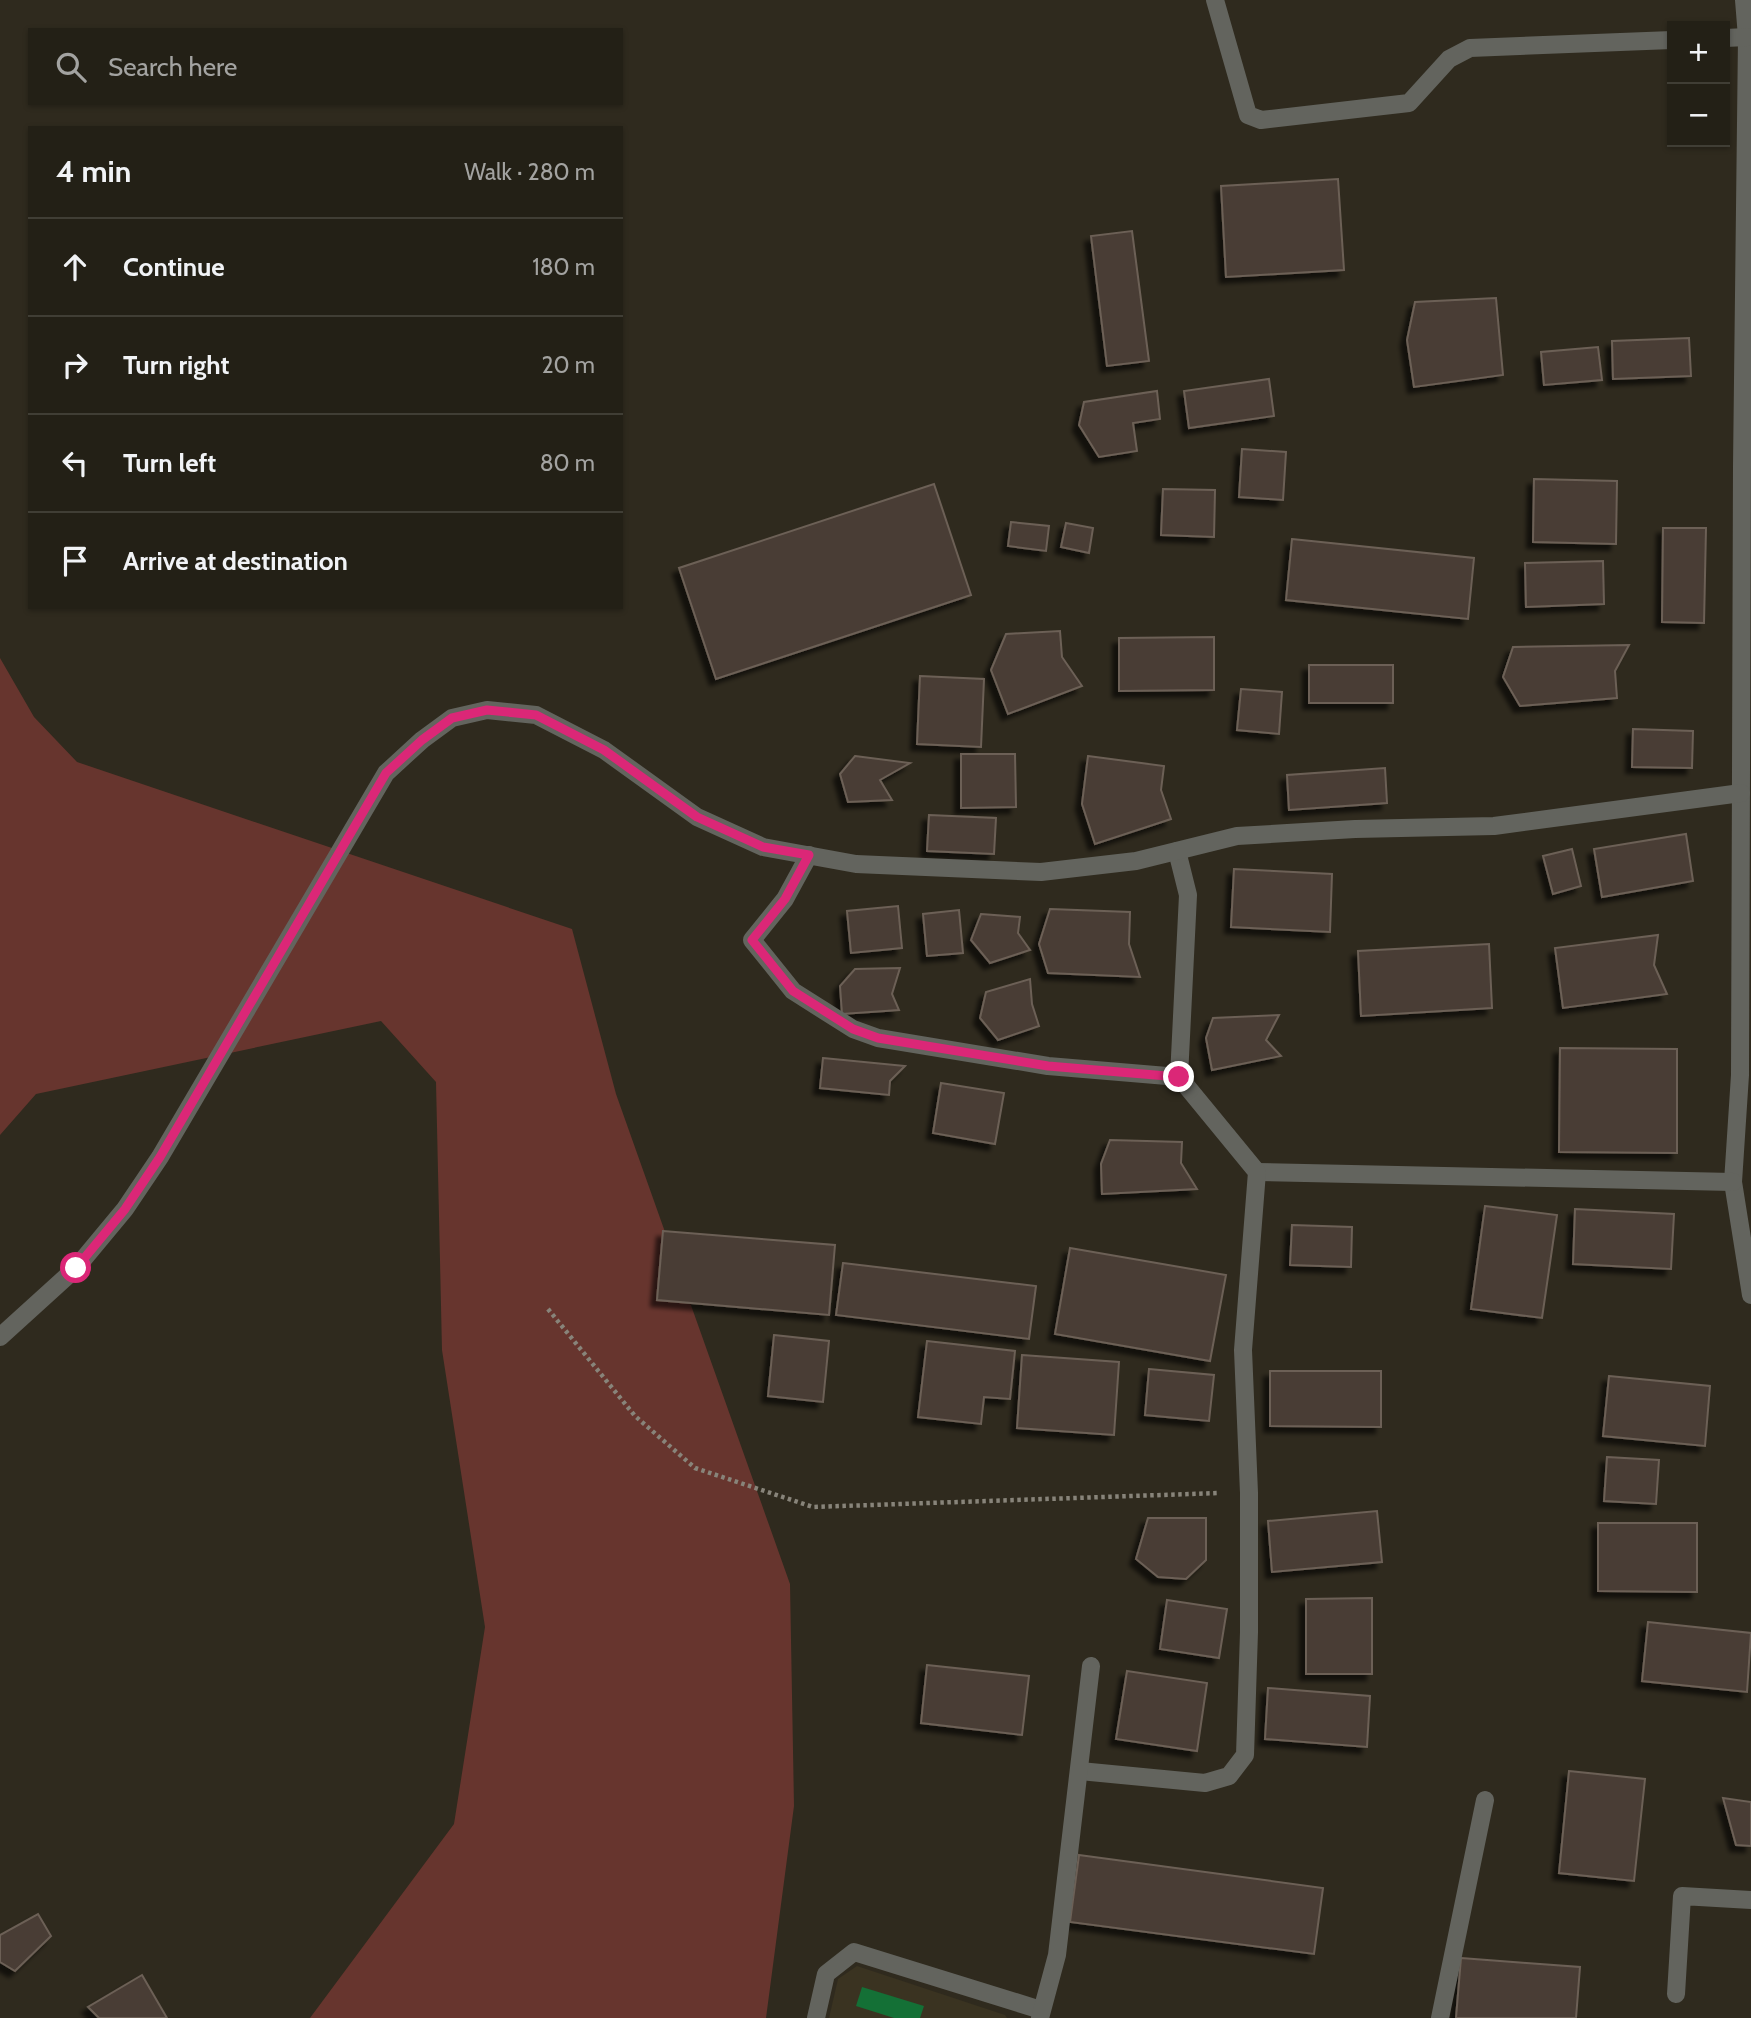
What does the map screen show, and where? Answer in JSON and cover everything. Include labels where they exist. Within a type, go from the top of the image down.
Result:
[{"type":"street","points":[[1215,0],[1248,115],[1261,120],[1409,103],[1449,58],[1470,47],[1667,40]]},
{"type":"street","points":[[1746,3],[1746,733],[1741,793],[1746,1076],[1733,1182],[1751,1295]]},
{"type":"street","points":[[1730,38],[1747,37]]},
{"type":"street","points":[[0,1337],[76,1268],[125,1209],[160,1157],[386,773],[422,740],[452,718],[487,710],[536,715],[604,750],[697,817],[763,847],[856,864],[1041,873],[1136,861],[1237,836],[1355,829],[1494,826],[1741,793]]},
{"type":"street","points":[[1080,1771],[1205,1783],[1228,1776],[1245,1755],[1250,1493],[1243,1350],[1256,1172],[1179,1077],[1188,895],[1177,851]]},
{"type":"street","points":[[809,855],[785,899],[752,940],[793,991],[853,1029],[878,1038],[1048,1066],[1179,1077]]},
{"type":"street","points":[[1256,1172],[1733,1182]]},
{"type":"street","points":[[816,2018],[827,1974],[854,1951],[1040,2014],[1058,1955],[1091,1665]]},
{"type":"street","points":[[1440,2018],[1485,1800]]},
{"type":"street","points":[[1676,1994],[1682,1896],[1751,1900]]},
{"type":"path","points":[[548,1309],[635,1416],[695,1468],[813,1507],[1250,1493]]},
{"type":"shaded area","points":[[0,658],[34,717],[77,762],[572,929],[616,1094],[790,1584],[794,1806],[766,2018],[310,2018],[454,1824],[485,1627],[442,1350],[436,1082],[381,1021],[36,1094],[0,1135]]},
{"type":"shaded area","points":[[857,1966],[1005,2015],[1007,2018],[829,2018],[838,1979]]},
{"type":"shaded area","points":[[862,1987],[924,2006],[920,2018],[894,2018],[856,2006]]},
{"type":"building","points":[[1338,179],[1344,270],[1226,277],[1221,186]]},
{"type":"building","points":[[1132,231],[1149,361],[1107,366],[1091,236]]},
{"type":"building","points":[[1496,298],[1503,375],[1414,387],[1407,340],[1415,302]]},
{"type":"building","points":[[1689,338],[1691,376],[1613,379],[1612,341]]},
{"type":"building","points":[[1598,347],[1602,380],[1544,385],[1541,352]]},
{"type":"building","points":[[1269,379],[1274,416],[1189,428],[1184,391]]},
{"type":"building","points":[[1157,391],[1160,419],[1133,423],[1137,451],[1099,457],[1079,425],[1084,402]]},
{"type":"building","points":[[1242,449],[1286,452],[1283,500],[1239,497]]},
{"type":"building","points":[[1534,479],[1617,481],[1616,544],[1533,542]]},
{"type":"building","points":[[934,484],[971,595],[716,679],[679,568]]},
{"type":"building","points":[[1163,489],[1215,490],[1214,537],[1161,535]]},
{"type":"building","points":[[1011,522],[1049,526],[1046,551],[1008,546]]},
{"type":"building","points":[[1066,523],[1093,528],[1089,553],[1061,547]]},
{"type":"building","points":[[1663,528],[1706,528],[1704,623],[1662,622]]},
{"type":"building","points":[[1292,539],[1474,558],[1468,619],[1286,600]]},
{"type":"building","points":[[1603,561],[1604,604],[1526,607],[1525,563]]},
{"type":"building","points":[[1060,631],[1062,657],[1082,686],[1008,714],[991,670],[1006,634]]},
{"type":"building","points":[[1214,637],[1214,690],[1119,691],[1119,638]]},
{"type":"building","points":[[1629,645],[1615,671],[1617,698],[1520,706],[1503,677],[1513,647]]},
{"type":"building","points":[[1309,665],[1393,665],[1393,703],[1309,703]]},
{"type":"building","points":[[920,676],[984,679],[981,747],[917,744]]},
{"type":"building","points":[[1241,689],[1282,692],[1279,734],[1237,730]]},
{"type":"building","points":[[1633,729],[1693,731],[1692,768],[1632,767]]},
{"type":"building","points":[[961,754],[1015,754],[1016,807],[961,808]]},
{"type":"building","points":[[855,756],[910,763],[880,780],[892,800],[848,802],[840,774]]},
{"type":"building","points":[[1088,756],[1164,766],[1161,790],[1171,819],[1095,844],[1082,804]]},
{"type":"building","points":[[1385,768],[1387,803],[1289,810],[1287,775]]},
{"type":"building","points":[[929,815],[996,818],[994,854],[927,851]]},
{"type":"building","points":[[1686,834],[1693,881],[1602,897],[1594,849]]},
{"type":"building","points":[[1572,849],[1581,886],[1553,894],[1543,856]]},
{"type":"building","points":[[1234,869],[1332,874],[1330,932],[1231,927]]},
{"type":"building","points":[[898,906],[902,948],[851,953],[847,911]]},
{"type":"building","points":[[1050,909],[1130,912],[1129,944],[1140,977],[1048,973],[1039,944]]},
{"type":"building","points":[[959,910],[963,953],[927,956],[923,914]]},
{"type":"building","points":[[981,914],[1020,917],[1018,933],[1030,950],[990,963],[971,940]]},
{"type":"building","points":[[1658,935],[1654,965],[1667,994],[1563,1008],[1555,948]]},
{"type":"building","points":[[1489,944],[1492,1008],[1361,1016],[1358,951]]},
{"type":"building","points":[[900,968],[892,994],[899,1010],[842,1014],[840,986],[855,969]]},
{"type":"building","points":[[1030,979],[1032,1004],[1039,1026],[998,1040],[980,1018],[986,992]]},
{"type":"building","points":[[1279,1015],[1266,1040],[1281,1056],[1212,1070],[1206,1038],[1213,1018]]},
{"type":"building","points":[[1560,1048],[1677,1049],[1677,1153],[1559,1152]]},
{"type":"building","points":[[823,1058],[905,1066],[890,1081],[889,1095],[820,1088]]},
{"type":"building","points":[[941,1083],[1004,1093],[995,1144],[933,1133]]},
{"type":"building","points":[[1110,1140],[1182,1142],[1181,1163],[1197,1189],[1102,1194],[1101,1164]]},
{"type":"building","points":[[1485,1206],[1557,1215],[1542,1318],[1471,1309]]},
{"type":"building","points":[[1575,1209],[1674,1214],[1671,1269],[1573,1264]]},
{"type":"building","points":[[1292,1225],[1352,1227],[1351,1267],[1290,1265]]},
{"type":"building","points":[[663,1231],[835,1245],[829,1315],[657,1300]]},
{"type":"building","points":[[1070,1248],[1226,1275],[1210,1361],[1055,1334]]},
{"type":"building","points":[[843,1263],[1036,1286],[1029,1339],[836,1315]]},
{"type":"building","points":[[774,1335],[829,1341],[823,1402],[768,1396]]},
{"type":"building","points":[[927,1341],[1015,1351],[1010,1399],[984,1397],[981,1424],[918,1417]]},
{"type":"building","points":[[1022,1355],[1119,1362],[1114,1435],[1017,1428]]},
{"type":"building","points":[[1149,1369],[1214,1375],[1209,1421],[1145,1415]]},
{"type":"building","points":[[1270,1371],[1381,1371],[1381,1427],[1270,1426]]},
{"type":"building","points":[[1609,1376],[1710,1386],[1705,1446],[1603,1436]]},
{"type":"building","points":[[1607,1457],[1659,1460],[1656,1504],[1604,1501]]},
{"type":"building","points":[[1377,1511],[1382,1562],[1272,1572],[1268,1521]]},
{"type":"building","points":[[1148,1518],[1206,1518],[1206,1560],[1186,1579],[1158,1577],[1136,1559]]},
{"type":"building","points":[[1598,1523],[1697,1523],[1697,1592],[1598,1591]]},
{"type":"building","points":[[1372,1598],[1372,1674],[1306,1674],[1306,1599]]},
{"type":"building","points":[[1167,1600],[1227,1609],[1219,1658],[1160,1649]]},
{"type":"building","points":[[1648,1622],[1751,1633],[1747,1692],[1642,1681]]},
{"type":"building","points":[[927,1665],[1029,1676],[1022,1735],[921,1723]]},
{"type":"building","points":[[1127,1671],[1207,1683],[1197,1751],[1116,1739]]},
{"type":"building","points":[[1268,1688],[1370,1696],[1367,1747],[1265,1739]]},
{"type":"building","points":[[1569,1771],[1645,1779],[1634,1881],[1559,1873]]},
{"type":"building","points":[[1723,1798],[1751,1802],[1751,1846],[1736,1845]]},
{"type":"building","points":[[1079,1855],[1323,1888],[1314,1954],[1070,1922]]},
{"type":"building","points":[[38,1914],[51,1936],[15,1971],[0,1962],[0,1935]]},
{"type":"building","points":[[1461,1958],[1580,1967],[1576,2018],[1456,2018]]},
{"type":"building","points":[[142,1975],[167,2018],[99,2018],[88,2007]]},
{"type":"route","points":[[76,1268],[125,1209],[160,1157],[386,773],[422,740],[452,718],[487,710],[536,715],[604,750],[697,817],[763,847],[809,855],[785,899],[752,940],[793,991],[853,1029],[878,1038],[1048,1066],[1179,1077]]}]
